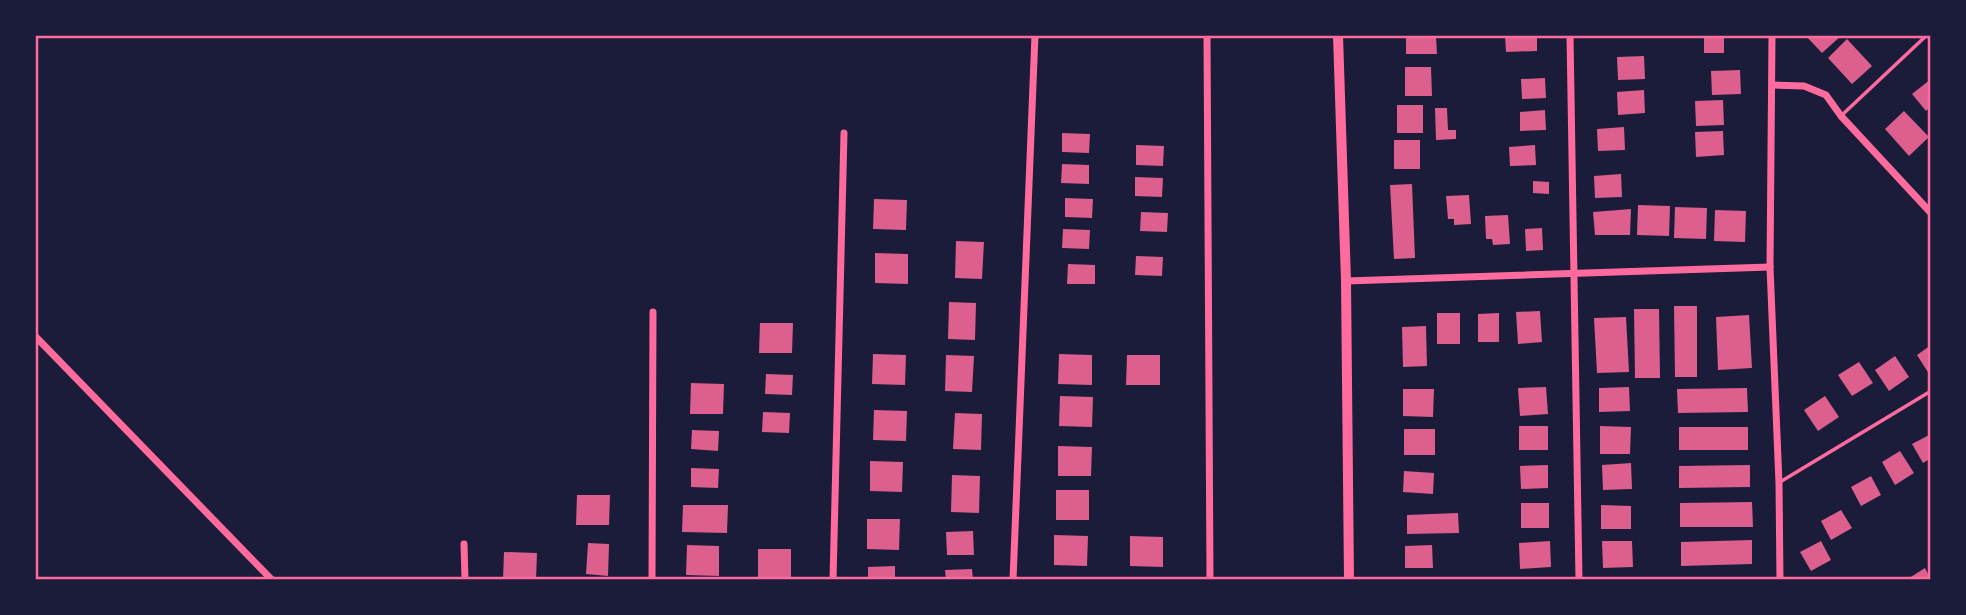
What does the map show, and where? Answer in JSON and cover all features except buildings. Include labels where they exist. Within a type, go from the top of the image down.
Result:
[{"type":"street","points":[[1013,580],[1034,35]]},
{"type":"street","points":[[1207,35],[1210,580]]},
{"type":"street","points":[[1338,35],[1346,281],[1349,580]]},
{"type":"street","points":[[1570,35],[1579,580]]},
{"type":"street","points":[[1772,35],[1770,267],[1780,580]]},
{"type":"street","points":[[1773,85],[1804,86],[1826,95],[1841,116],[1931,213]]},
{"type":"street","points":[[833,580],[844,133]]},
{"type":"street","points":[[1346,281],[1770,267]]},
{"type":"street","points":[[652,580],[653,312]]},
{"type":"street","points":[[35,336],[272,580]]},
{"type":"street","points":[[464,544],[465,580]]},
{"type":"lane","points":[[1841,116],[1927,35]]},
{"type":"lane","points":[[1779,483],[1931,391]]}]
